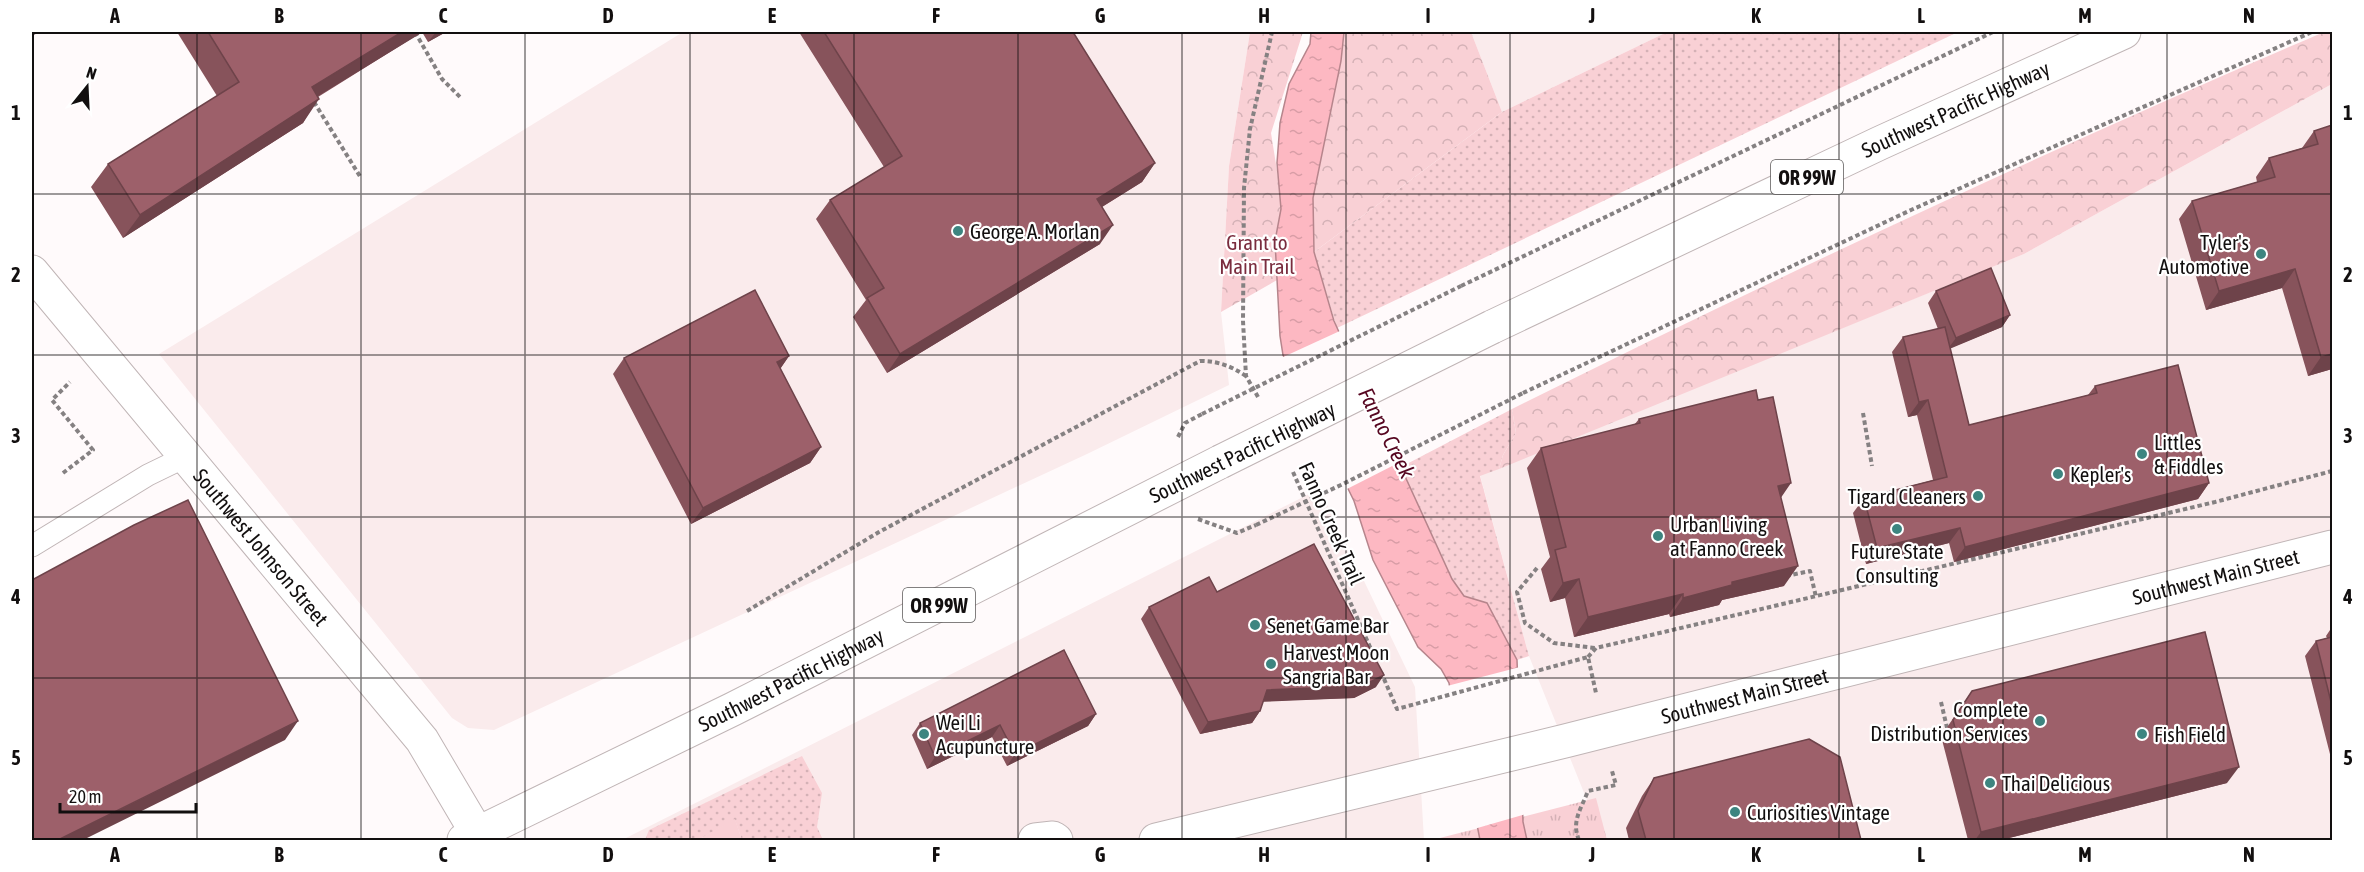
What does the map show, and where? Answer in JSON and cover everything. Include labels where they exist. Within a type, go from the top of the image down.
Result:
[{"type":"main road","name":"Southwest Pacific Highway","points":[[474,838],[1492,327],[1880,143],[2124,32]]},
{"type":"main road","name":"Southwest Johnson Street","points":[[32,272],[422,740],[474,838]]},
{"type":"main road","name":"Southwest Main Street","points":[[1156,840],[1564,741],[2332,547]]},
{"type":"main road","points":[[1035,840],[1053,838],[1056,840]]},
{"type":"lane","points":[[32,546],[148,475],[185,457]]},
{"type":"path","points":[[415,32],[442,79],[460,97]]},
{"type":"path","points":[[1262,405],[1246,376],[1242,310],[1244,188],[1250,129],[1272,32]]},
{"type":"path","points":[[1202,414],[1461,286],[1993,32]]},
{"type":"path","points":[[1256,525],[1523,393],[1911,210],[2312,32]]},
{"type":"path","points":[[311,98],[361,178]]},
{"type":"path","points":[[747,611],[879,532],[1200,361],[1221,363],[1246,376]]},
{"type":"path","points":[[63,473],[93,450],[52,400],[70,382]]},
{"type":"path","points":[[1863,413],[1872,466]]},
{"type":"path","name":"Fanno Creek Trail","points":[[1291,468],[1397,709],[1588,657]]},
{"type":"path","points":[[1537,568],[1517,592],[1526,623],[1554,643],[1596,648],[2215,502],[2332,471]]},
{"type":"path","points":[[1782,578],[1810,572],[1816,597]]},
{"type":"path","points":[[1596,648],[1588,657],[1597,696]]},
{"type":"path","points":[[1941,702],[1949,737]]},
{"type":"path","points":[[1579,840],[1575,831],[1576,818],[1588,791],[1616,785],[1612,767]]},
{"type":"shaded area","points":[[683,32],[1250,32],[1229,166],[1221,312],[1229,385],[1087,454],[494,730],[468,728],[452,718],[159,354]]},
{"type":"shaded area","points":[[1471,32],[1667,32],[1502,112]]},
{"type":"shaded area","points":[[2332,84],[2332,840],[1603,840],[1529,656],[1480,475],[2024,254]]},
{"type":"shaded area","points":[[1317,490],[1327,504],[1415,687],[1424,840],[622,840]]},
{"type":"green space","name":"Grant to Main Trail","points":[[1250,32],[1303,32],[1271,133],[1293,271],[1221,312],[1229,166]]},
{"type":"green space","points":[[1344,32],[1471,32],[1502,112],[1314,252],[1313,198],[1341,61]]},
{"type":"green space","points":[[1667,32],[1958,32],[1337,328],[1314,252],[1502,112]]},
{"type":"green space","points":[[2324,32],[2332,32],[2332,84],[2024,254],[1499,469],[1503,455],[1516,433],[1512,409],[1915,214]]},
{"type":"green space","points":[[1512,409],[1516,433],[1503,455],[1499,469],[1480,476],[1529,656],[1517,660],[1487,603],[1464,596],[1452,579],[1401,467]]},
{"type":"green space","points":[[802,756],[822,793],[817,827],[823,840],[742,840],[735,820],[698,840],[645,840],[649,830]]},
{"type":"green space","points":[[1596,798],[1607,840],[1432,840]]},
{"type":"green space","points":[[735,819],[742,840],[698,840]]},
{"type":"water","points":[[1311,32],[1344,32],[1341,61],[1313,198],[1314,252],[1334,321],[1452,579],[1464,596],[1487,603],[1517,660],[1523,822],[1527,840],[1480,840],[1449,683],[1441,669],[1418,647],[1373,560],[1354,501],[1283,355],[1275,241],[1281,209],[1277,163],[1280,123],[1289,84],[1310,44]]},
{"type":"pier","points":[[1342,330],[1402,461],[1345,490],[1281,358]]},
{"type":"pier","points":[[1520,667],[1526,814],[1474,829],[1447,686]]},
{"type":"building","points":[[208,32],[402,32],[312,87],[319,99],[140,215],[108,164],[239,82]]},
{"type":"building","points":[[824,32],[1073,32],[1155,163],[1097,199],[1113,225],[900,354],[867,298],[884,288],[830,200],[902,156]]},
{"type":"building","name":"Tyler's Automotive","points":[[2332,125],[2332,354],[2321,357],[2295,269],[2219,291],[2192,201],[2275,177],[2269,158],[2318,144],[2314,131]]},
{"type":"building","points":[[1991,268],[2010,315],[1956,338],[1936,291]]},
{"type":"building","points":[[755,290],[789,356],[777,362],[821,447],[703,508],[624,358]]},
{"type":"building","points":[[1945,327],[1969,425],[2097,393],[2095,386],[2178,365],[2209,483],[1965,547],[1960,528],[1877,548],[1864,498],[1947,477],[1928,400],[1919,402],[1903,337]]},
{"type":"building","name":"Urban Living at Fanno Creek","points":[[1756,390],[1758,400],[1773,397],[1791,483],[1778,486],[1798,566],[1732,582],[1732,585],[1683,598],[1683,594],[1588,617],[1579,579],[1563,583],[1555,550],[1566,547],[1541,448],[1640,423],[1639,419]]},
{"type":"building","points":[[188,500],[298,721],[58,840],[32,840],[32,580],[134,525]]},
{"type":"building","points":[[1314,544],[1384,675],[1362,686],[1267,690],[1260,711],[1208,722],[1149,607],[1209,577],[1217,592]]},
{"type":"building","points":[[2205,632],[2239,767],[1981,832],[1953,720],[1972,691]]},
{"type":"building","points":[[2332,637],[2332,706],[2316,641]]},
{"type":"building","points":[[1064,650],[1096,714],[1015,754],[1000,725],[935,757],[920,723]]},
{"type":"building","name":"Curiosities Vintage","points":[[1809,739],[1840,757],[1861,840],[1646,840],[1638,811],[1654,778]]},
{"type":"place","name":"George A. Morlan","points":[[958,231]]},
{"type":"place","name":"Tyler's Automotive","points":[[2261,254]]},
{"type":"place","name":"Littles & Fiddles","points":[[2142,454]]},
{"type":"place","name":"Kepler's","points":[[2058,474]]},
{"type":"place","name":"Tigard Cleaners","points":[[1978,496]]},
{"type":"place","name":"Future State Consulting","points":[[1897,529]]},
{"type":"place","name":"Urban Living at Fanno Creek","points":[[1658,536]]},
{"type":"place","name":"Senet Game Bar","points":[[1255,625]]},
{"type":"place","name":"Harvest Moon Sangria Bar","points":[[1271,664]]},
{"type":"place","name":"Complete Distribution Services","points":[[2040,721]]},
{"type":"place","name":"Wei Li Acupuncture","points":[[924,734]]},
{"type":"place","name":"Fish Field","points":[[2142,734]]},
{"type":"place","name":"Thai Delicious","points":[[1990,783]]},
{"type":"place","name":"Curiosities Vintage","points":[[1735,812]]},
{"type":"water label","name":"Fanno Creek","points":[[1387,433]]}]
